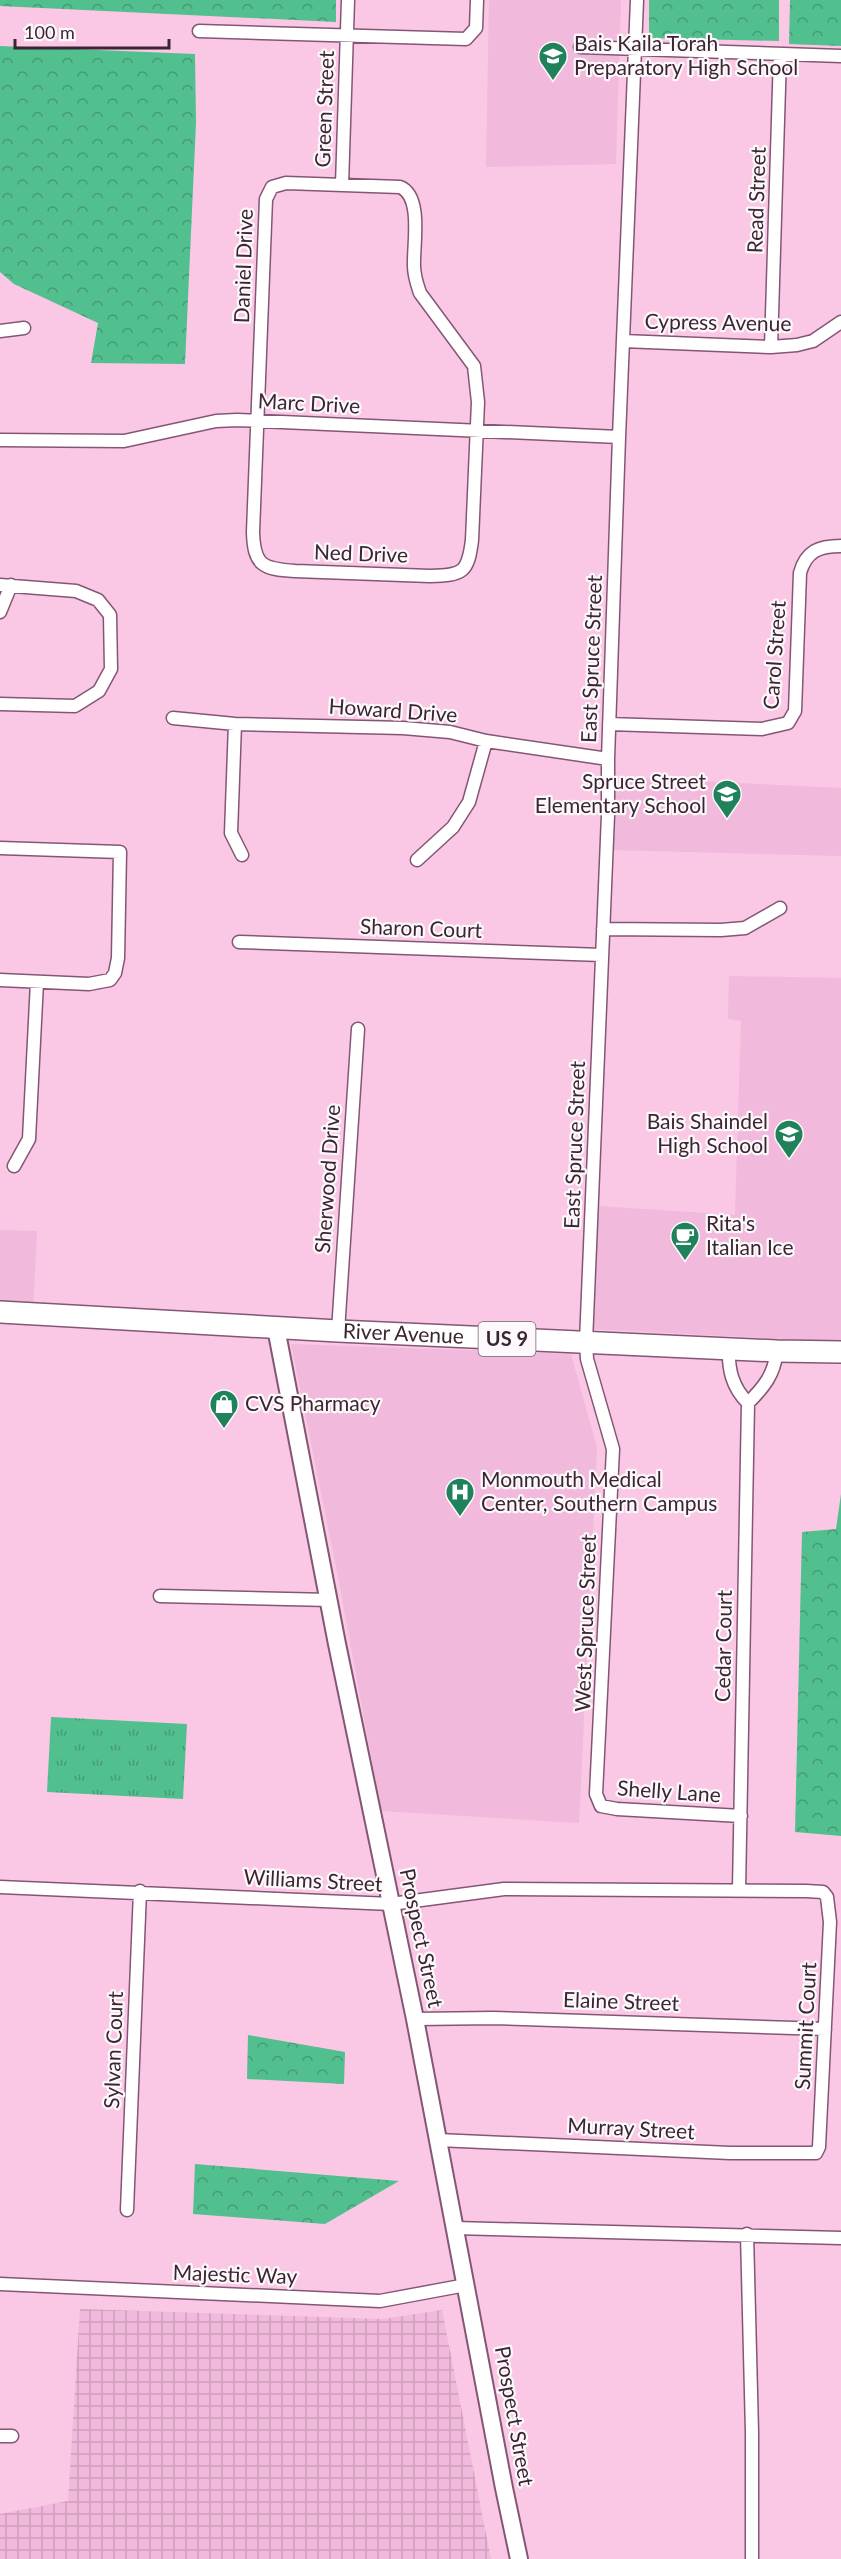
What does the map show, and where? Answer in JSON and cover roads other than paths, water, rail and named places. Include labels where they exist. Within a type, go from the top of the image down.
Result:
[{"type":"highway","name":"River Avenue","points":[[0,1312],[338,1331],[729,1347],[777,1352],[841,1352]]},
{"type":"street","name":"Green Street","points":[[342,185],[348,0]]},
{"type":"street","points":[[199,31],[466,39],[476,28],[477,0]]},
{"type":"street","name":"East Spruce Street","points":[[586,1342],[608,815],[619,436],[637,0]]},
{"type":"street","points":[[580,47],[841,56]]},
{"type":"street","name":"Read Street","points":[[771,347],[780,55]]},
{"type":"street","name":"Daniel Drive","points":[[257,421],[266,199],[272,187],[286,183],[400,187],[408,193],[414,211],[415,280],[420,293],[474,366],[478,402],[476,432]]},
{"type":"street","name":"Cypress Avenue","points":[[623,341],[771,347],[813,341],[841,322]]},
{"type":"street","points":[[0,331],[24,328]]},
{"type":"street","name":"Marc Drive","points":[[0,440],[124,441],[216,422],[257,421],[476,432],[619,436]]},
{"type":"street","name":"Ned Drive","points":[[257,421],[253,549],[262,565],[274,570],[430,576],[451,576],[462,572],[470,562],[476,432]]},
{"type":"street","name":"Carol Street","points":[[609,724],[762,729],[788,723],[795,711],[802,564],[807,555],[818,549],[841,546]]},
{"type":"street","points":[[0,612],[5,585],[76,591],[98,600],[110,615],[111,669],[99,691],[75,706],[0,704]]},
{"type":"street","name":"Howard Drive","points":[[173,718],[234,724],[403,728],[450,732],[486,741],[608,759]]},
{"type":"street","points":[[234,724],[231,833],[242,855]]},
{"type":"street","points":[[417,860],[453,828],[469,802],[486,741]]},
{"type":"street","points":[[0,848],[120,852],[118,958],[115,973],[110,981],[89,984],[0,980]]},
{"type":"street","points":[[603,928],[721,930],[745,928],[780,909]]},
{"type":"street","name":"Sharon Court","points":[[239,942],[602,955]]},
{"type":"street","points":[[14,1166],[30,1138],[37,982]]},
{"type":"street","name":"Sherwood Drive","points":[[338,1331],[358,1029]]},
{"type":"street","name":"Prospect Street","points":[[276,1328],[337,1644],[415,2019],[519,2559]]},
{"type":"street","name":"West Spruce Street","points":[[586,1342],[587,1359],[613,1449],[597,1800]]},
{"type":"street","points":[[729,1347],[732,1377],[741,1396],[748,1403],[762,1389],[772,1374],[777,1352]]},
{"type":"street","name":"Cedar Court","points":[[738,1890],[748,1403]]},
{"type":"street","points":[[160,1596],[330,1600]]},
{"type":"street","name":"Shelly Lane","points":[[597,1800],[601,1806],[617,1809],[741,1816]]},
{"type":"street","name":"Williams Street","points":[[0,1887],[140,1891],[391,1904],[504,1889],[738,1890],[823,1892],[829,1906]]},
{"type":"street","name":"Sylvan Court","points":[[127,2210],[140,1891]]},
{"type":"street","name":"Summit Court","points":[[819,2147],[829,1906]]},
{"type":"street","name":"Elaine Street","points":[[415,2019],[494,2018],[825,2029]]},
{"type":"street","name":"Murray Street","points":[[438,2140],[808,2155],[816,2153],[819,2147]]},
{"type":"street","points":[[455,2228],[841,2238]]},
{"type":"street","points":[[747,2234],[752,2432],[752,2559]]},
{"type":"street","name":"Majestic Way","points":[[0,2284],[380,2301],[466,2285]]},
{"type":"place","name":"Bais Kaila Torah Preparatory High School","points":[[553,82]]},
{"type":"place","name":"Spruce Street Elementary School","points":[[727,820]]},
{"type":"place","name":"Bais Shaindel High School","points":[[789,1160]]},
{"type":"place","name":"Rita's Italian Ice","points":[[685,1262]]},
{"type":"place","name":"CVS Pharmacy","points":[[224,1430]]},
{"type":"place","name":"Monmouth Medical Center, Southern Campus","points":[[460,1518]]}]
